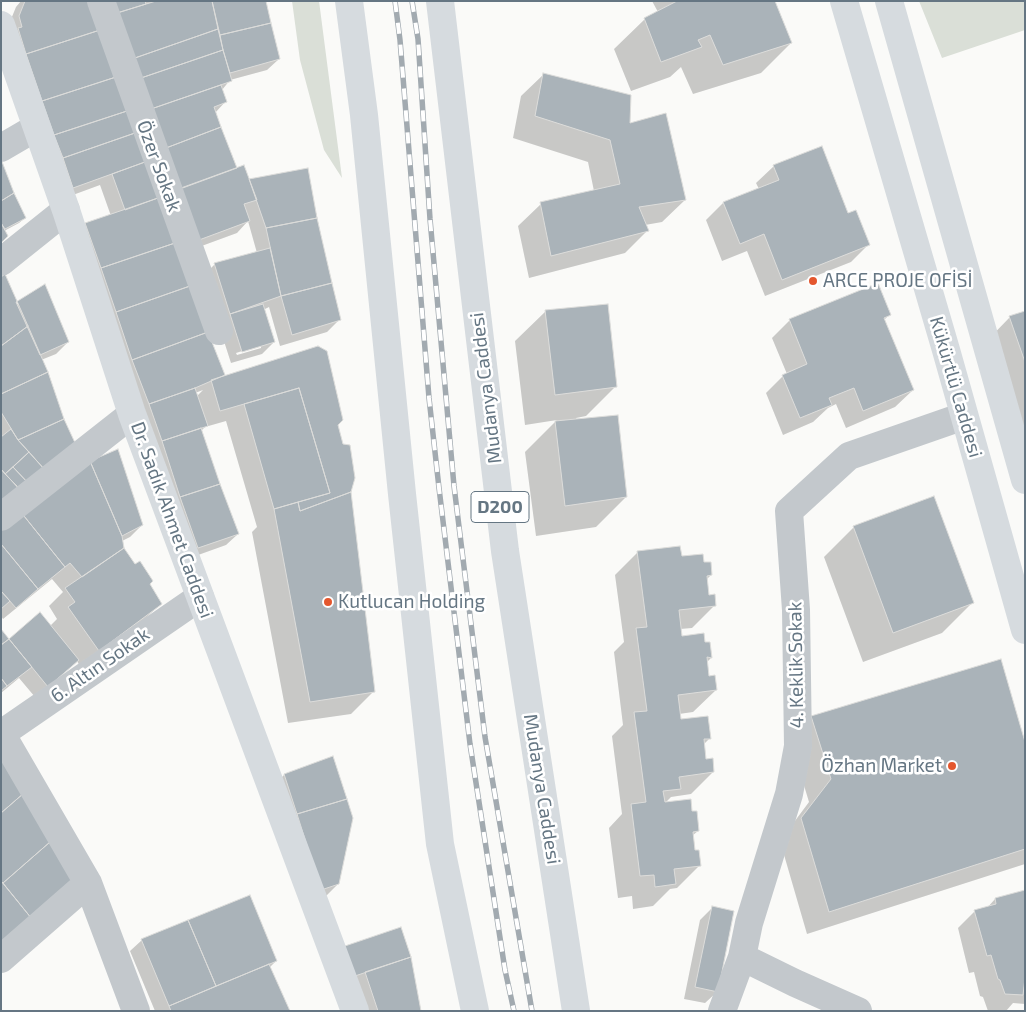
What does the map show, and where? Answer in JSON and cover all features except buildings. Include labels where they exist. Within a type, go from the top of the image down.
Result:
[{"type":"main road","points":[[349,1],[364,115],[402,494],[440,844],[473,1009]]},
{"type":"main road","name":"Mudanya Caddesi","points":[[440,1],[505,551],[576,1011]]},
{"type":"main road","name":"Kükürtlü Caddesi","points":[[844,1],[1025,630]]},
{"type":"main road","points":[[889,1],[1025,480]]},
{"type":"main road","name":"Dr. Sadık Ahmet Caddesi","points":[[1,25],[66,210],[132,414],[355,1011]]},
{"type":"street","name":"Özer Sokak","points":[[101,1],[219,331]]},
{"type":"street","points":[[1,148],[37,127]]},
{"type":"street","points":[[1,262],[66,210]]},
{"type":"street","points":[[1,517],[132,414]]},
{"type":"street","name":"4. Keklik Sokak","points":[[722,1011],[742,957],[749,923],[789,794],[798,746],[796,610],[789,511],[850,456],[964,416]]},
{"type":"street","name":"6. Altın Sokak","points":[[1,734],[200,597]]},
{"type":"street","points":[[1,734],[88,883],[136,1011]]},
{"type":"street","points":[[1,959],[88,883]]},
{"type":"street","points":[[742,957],[858,1011]]},
{"type":"shaded area","points":[[292,1],[319,1],[342,178],[324,150],[300,60]]},
{"type":"shaded area","points":[[919,1],[1025,1],[1025,30],[942,58]]},
{"type":"railway","points":[[395,1],[400,40],[429,398],[439,488],[470,744],[505,970],[514,1011]]},
{"type":"railway","points":[[412,1],[418,39],[430,219],[454,486],[485,737],[532,1011]]},
{"type":"place","name":"ARCE PROJE OFİSİ","points":[[813,281]]},
{"type":"place","name":"Kutlucan Holding","points":[[328,602]]},
{"type":"place","name":"Özhan Market","points":[[952,766]]}]
